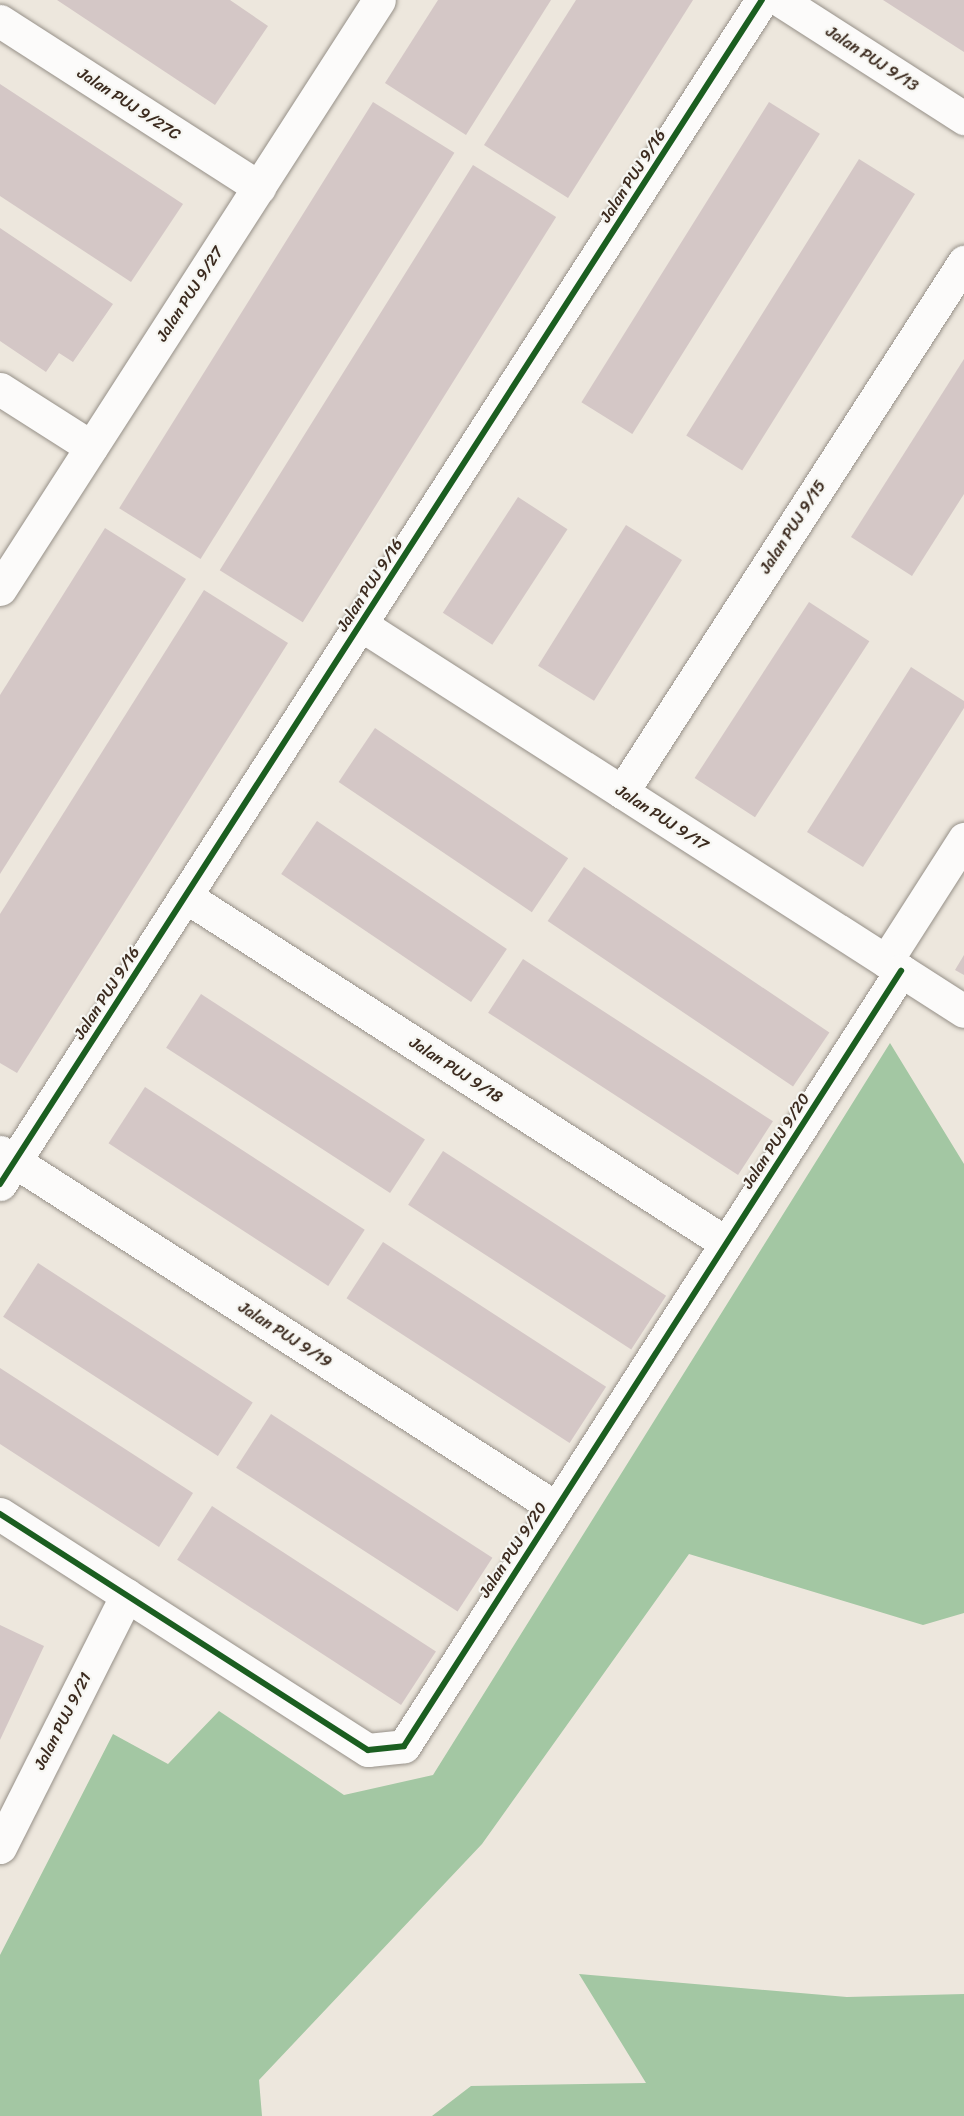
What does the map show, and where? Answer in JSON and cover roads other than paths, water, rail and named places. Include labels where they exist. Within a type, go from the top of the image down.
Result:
[{"type":"street","name":"Jalan PUJ 9/27","points":[[0,589],[379,0]]},
{"type":"street","name":"Jalan PUJ 9/16","points":[[5,1166],[185,896],[762,0]]},
{"type":"street","name":"Jalan PUJ 9/13","points":[[780,0],[964,118]]},
{"type":"street","name":"Jalan PUJ 9/27C","points":[[0,21],[259,187]]},
{"type":"street","name":"Jalan PUJ 9/15","points":[[622,792],[964,262]]},
{"type":"street","points":[[0,389],[91,447]]},
{"type":"street","name":"Jalan PUJ 9/17","points":[[360,624],[964,1011]]},
{"type":"street","name":"Jalan PUJ 9/20","points":[[0,1514],[368,1750],[404,1746],[726,1243],[893,966],[964,839]]},
{"type":"street","name":"Jalan PUJ 9/18","points":[[185,896],[726,1243]]},
{"type":"street","name":"Jalan PUJ 9/19","points":[[5,1166],[556,1508]]},
{"type":"street","name":"Jalan PUJ 9/21","points":[[0,1846],[128,1595]]}]
